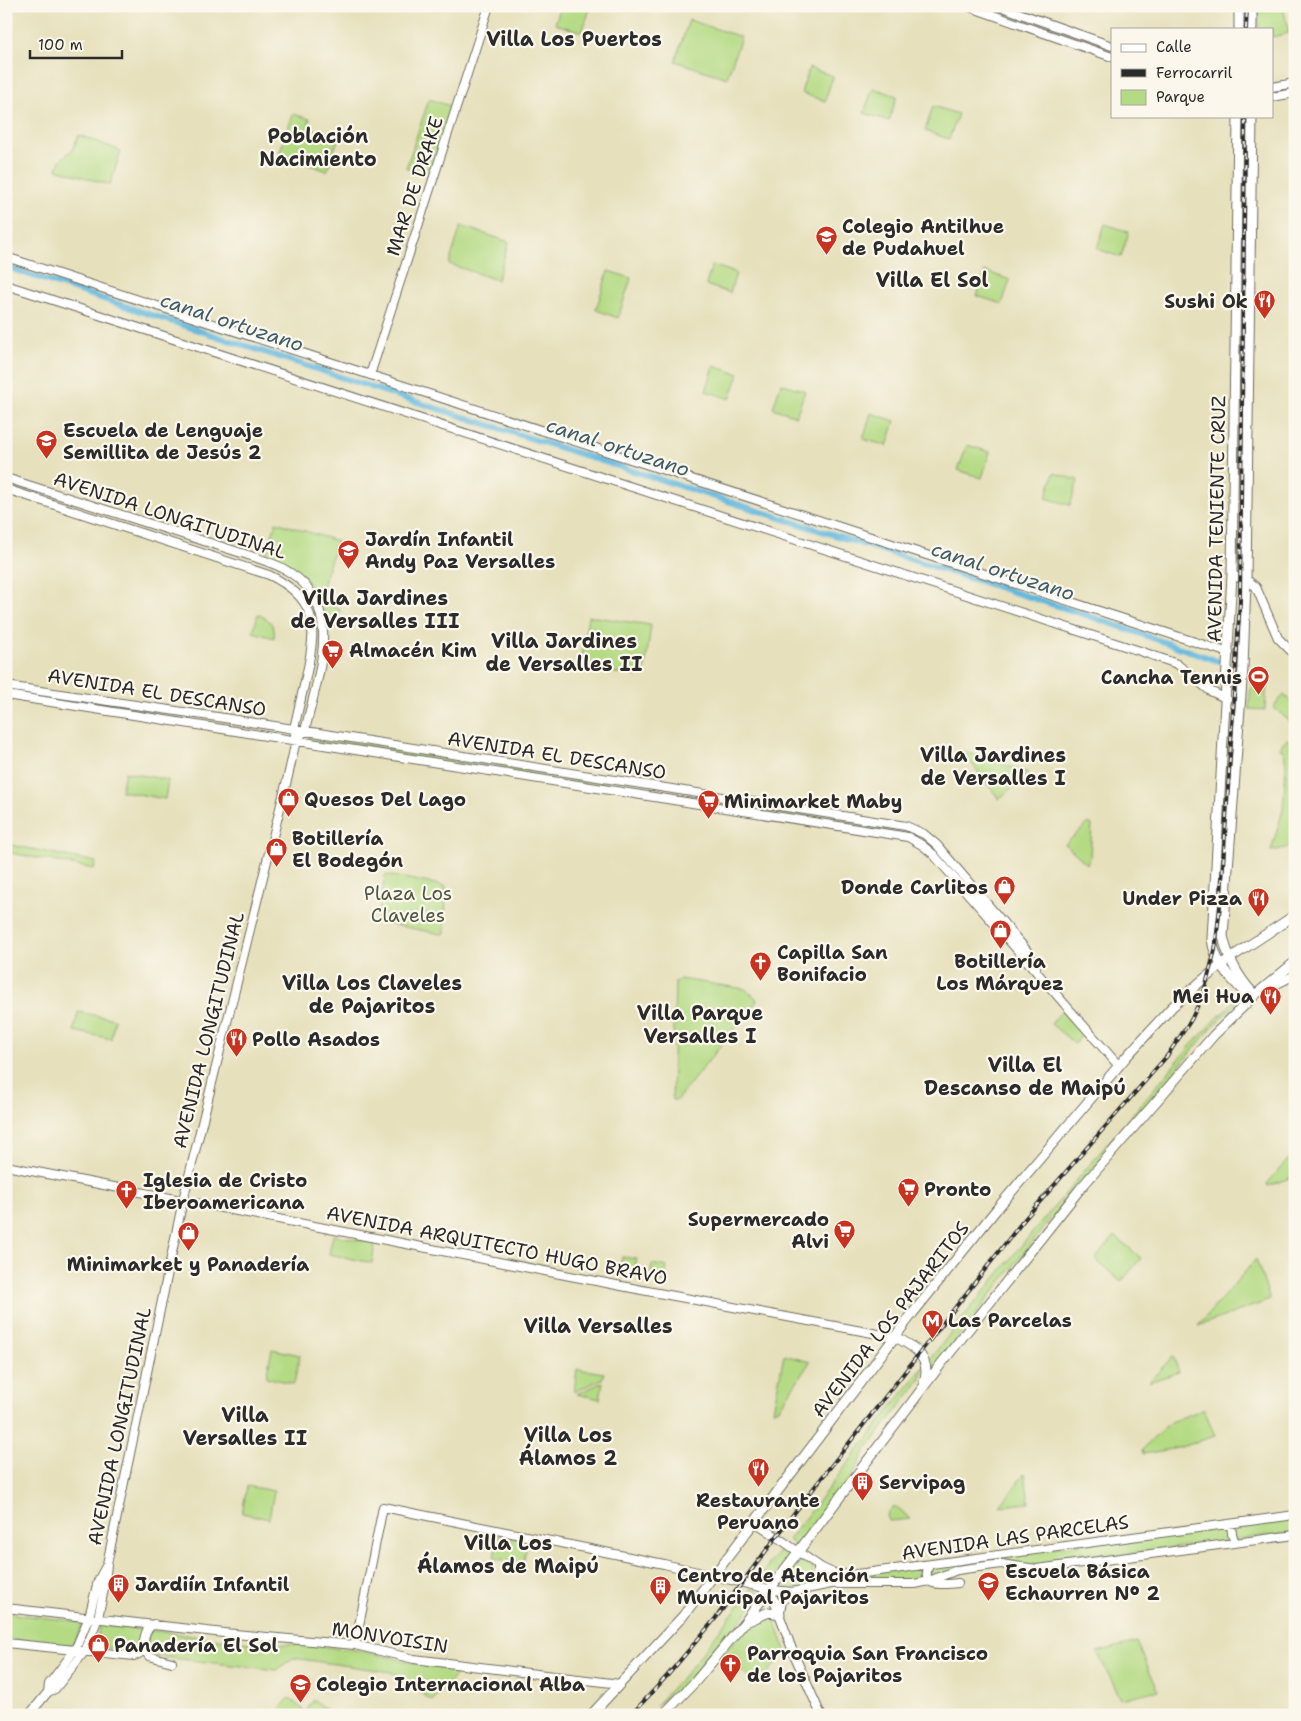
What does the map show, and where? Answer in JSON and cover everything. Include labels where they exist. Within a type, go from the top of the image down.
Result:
[{"type":"main road","points":[[1239,28],[1240,6]]},
{"type":"main road","points":[[1252,6],[1252,28]]},
{"type":"main road","name":"AVENIDA TENIENTE CRUZ","points":[[1238,118],[1232,575],[1227,698],[1212,939],[1220,966],[1253,997]]},
{"type":"main road","name":"AVENIDA TENIENTE CRUZ","points":[[1252,118],[1246,580],[1243,668],[1223,926],[1224,942],[1230,958],[1253,997]]},
{"type":"main road","name":"AVENIDA LOS PAJARITOS","points":[[591,1715],[669,1632],[894,1336],[996,1210],[1119,1066],[1172,1007],[1230,958],[1295,915]]},
{"type":"main road","points":[[663,1715],[706,1669],[744,1623],[923,1387],[1080,1189],[1214,1035],[1253,997],[1295,962]]},
{"type":"main road","points":[[894,1336],[907,1343],[922,1357],[926,1370],[923,1387]]},
{"type":"main road","points":[[744,1623],[769,1612],[780,1614]]},
{"type":"street","name":"MAR DE DRAKE","points":[[370,375],[488,6]]},
{"type":"street","points":[[967,6],[1111,57]]},
{"type":"street","points":[[999,6],[1111,46]]},
{"type":"street","points":[[1074,44],[1080,34]]},
{"type":"street","points":[[1274,87],[1295,83]]},
{"type":"street","points":[[1274,97],[1295,93]]},
{"type":"street","points":[[6,257],[1229,653]]},
{"type":"street","points":[[6,285],[772,534],[1140,651],[1177,664],[1210,691],[1227,698]]},
{"type":"street","name":"AVENIDA LONGITUDINAL","points":[[6,478],[254,557],[278,566],[295,576],[304,584],[314,598],[321,614],[324,630],[323,651],[305,731]]},
{"type":"street","name":"AVENIDA LONGITUDINAL","points":[[6,489],[255,570],[283,581],[303,600],[314,635],[294,729],[296,740],[183,1200],[107,1564],[98,1618],[85,1651],[55,1689],[48,1692],[29,1715]]},
{"type":"street","points":[[1232,575],[1246,580],[1258,590],[1278,638],[1295,655]]},
{"type":"street","name":"AVENIDA EL DESCANSO","points":[[6,686],[294,729],[913,829],[924,834],[938,845],[1029,952],[1037,972]]},
{"type":"street","name":"AVENIDA EL DESCANSO","points":[[6,695],[908,837],[933,854],[1119,1066]]},
{"type":"street","points":[[296,740],[305,731]]},
{"type":"street","points":[[1253,997],[1295,975]]},
{"type":"street","name":"AVENIDA ARQUITECTO HUGO BRAVO","points":[[6,1166],[642,1290],[894,1336]]},
{"type":"street","name":"AVENIDA LAS PARCELAS","points":[[355,1645],[383,1507],[713,1575],[770,1589],[792,1592],[831,1584],[907,1584],[929,1581],[963,1568],[1001,1564],[1037,1569],[1295,1535]]},
{"type":"street","name":"AVENIDA LAS PARCELAS","points":[[753,1523],[761,1526],[818,1566],[832,1573],[850,1575],[929,1566],[1295,1515]]},
{"type":"street","points":[[1232,1524],[1232,1534],[1235,1543]]},
{"type":"street","points":[[1018,1566],[1017,1559],[1019,1553]]},
{"type":"street","name":"AVENIDA LONGITUDINAL","points":[[48,1692],[49,1684],[74,1650],[89,1617],[100,1578],[107,1564]]},
{"type":"street","points":[[810,1588],[818,1578],[818,1566]]},
{"type":"street","points":[[929,1566],[927,1574],[929,1581],[937,1584],[958,1583]]},
{"type":"street","points":[[770,1589],[791,1646],[821,1715]]},
{"type":"street","points":[[780,1614],[782,1601],[792,1592]]},
{"type":"street","name":"MONVOISIN","points":[[6,1608],[355,1645],[414,1659],[620,1684]]},
{"type":"street","points":[[135,1622],[144,1634]]},
{"type":"street","points":[[6,1642],[137,1656],[143,1649],[144,1634],[154,1624]]},
{"type":"street","points":[[143,1649],[149,1656],[172,1662]]},
{"type":"green space","points":[[561,6],[591,6],[582,32],[555,24]]},
{"type":"green space","points":[[1283,7],[1289,33],[1274,37],[1274,28],[1259,28],[1258,11]]},
{"type":"green space","points":[[689,20],[741,37],[727,78],[675,61]]},
{"type":"green space","points":[[809,68],[833,76],[825,101],[801,93]]},
{"type":"green space","points":[[873,88],[897,96],[889,121],[864,113]]},
{"type":"green space","points":[[429,99],[453,107],[429,176],[406,168]]},
{"type":"green space","points":[[933,106],[958,114],[949,139],[925,131]]},
{"type":"green space","points":[[293,114],[310,119],[308,128],[338,139],[327,171],[279,154]]},
{"type":"green space","points":[[79,135],[121,151],[110,185],[57,169],[60,160],[72,150]]},
{"type":"green space","points":[[1105,224],[1129,232],[1121,257],[1097,249]]},
{"type":"green space","points":[[461,226],[509,242],[497,280],[449,264]]},
{"type":"green space","points":[[712,265],[736,273],[730,293],[706,285]]},
{"type":"green space","points":[[608,271],[631,278],[618,318],[596,310]]},
{"type":"green space","points":[[985,271],[1010,280],[1002,304],[977,296]]},
{"type":"green space","points":[[714,366],[739,374],[730,399],[706,391]]},
{"type":"green space","points":[[781,383],[805,391],[796,416],[773,408]]},
{"type":"green space","points":[[871,413],[895,421],[887,446],[863,439]]},
{"type":"green space","points":[[967,445],[990,452],[982,478],[958,470]]},
{"type":"green space","points":[[1054,473],[1078,480],[1070,505],[1046,498]]},
{"type":"green space","points":[[276,522],[337,541],[320,592],[316,591],[293,570],[265,558]]},
{"type":"green space","points":[[324,604],[340,609],[337,629],[326,626]]},
{"type":"green space","points":[[258,614],[273,626],[274,638],[253,632]]},
{"type":"green space","points":[[588,616],[651,625],[644,677],[580,668]]},
{"type":"green space","name":"Cancha Tennis","points":[[1251,681],[1267,682],[1265,710],[1249,709]]},
{"type":"green space","name":"Cancha Tennis","points":[[1284,695],[1295,705],[1294,725],[1273,707]]},
{"type":"green space","points":[[310,736],[485,764],[485,769],[308,741]]},
{"type":"green space","points":[[1287,739],[1295,745],[1295,846],[1271,851],[1283,810],[1286,765],[1284,751],[1280,749],[1283,742]]},
{"type":"green space","points":[[962,751],[1029,773],[999,799]]},
{"type":"green space","points":[[496,765],[898,829],[895,833],[495,769]]},
{"type":"green space","points":[[125,772],[168,780],[165,799],[121,791]]},
{"type":"green space","points":[[1089,823],[1092,825],[1090,857],[1087,864],[1065,844]]},
{"type":"green space","points":[[6,844],[96,862],[94,869],[6,852]]},
{"type":"green space","name":"Plaza Los Claveles","points":[[385,876],[445,886],[445,933],[441,934],[379,922],[377,920]]},
{"type":"green space","points":[[680,979],[745,989],[757,1001],[676,1101],[672,1100],[675,982]]},
{"type":"green space","points":[[1237,998],[1239,1001],[1212,1027],[1048,1222],[929,1374],[929,1360],[1016,1252],[1192,1044]]},
{"type":"green space","points":[[1063,1009],[1083,1033],[1075,1044],[1051,1024]]},
{"type":"green space","points":[[78,1012],[115,1019],[111,1039],[74,1031]]},
{"type":"green space","points":[[1295,1151],[1295,1176],[1268,1186],[1267,1184]]},
{"type":"green space","points":[[333,1235],[375,1243],[372,1263],[329,1254]]},
{"type":"green space","points":[[1115,1236],[1141,1258],[1121,1282],[1095,1259]]},
{"type":"green space","points":[[622,1257],[637,1259],[633,1277],[619,1275]]},
{"type":"green space","points":[[1256,1259],[1270,1300],[1198,1326]]},
{"type":"green space","points":[[652,1264],[667,1267],[664,1282],[650,1279]]},
{"type":"green space","points":[[272,1349],[300,1355],[294,1384],[266,1377]]},
{"type":"green space","points":[[784,1355],[810,1362],[779,1408],[773,1410]]},
{"type":"green space","points":[[1173,1356],[1179,1372],[1149,1382]]},
{"type":"green space","points":[[923,1367],[921,1379],[865,1451],[856,1470],[797,1546],[788,1540]]},
{"type":"green space","points":[[577,1369],[604,1373],[602,1379],[574,1392]]},
{"type":"green space","points":[[603,1382],[600,1399],[577,1394]]},
{"type":"green space","points":[[1204,1409],[1215,1436],[1178,1448],[1143,1454],[1142,1450],[1170,1422]]},
{"type":"green space","points":[[1025,1473],[1029,1503],[1000,1506]]},
{"type":"green space","points":[[247,1486],[274,1491],[269,1519],[242,1513]]},
{"type":"green space","points":[[894,1506],[911,1519],[889,1521],[887,1515]]},
{"type":"green space","points":[[1295,1518],[1295,1532],[1030,1567],[1003,1562],[918,1582],[819,1582],[821,1570],[829,1574]]},
{"type":"green space","points":[[498,1535],[528,1541],[523,1564],[494,1558]]},
{"type":"green space","points":[[783,1546],[792,1552],[768,1585],[755,1583]]},
{"type":"green space","points":[[798,1557],[813,1568],[814,1576],[809,1584],[790,1589],[776,1588]]},
{"type":"green space","points":[[752,1588],[762,1593],[717,1651],[690,1681],[656,1705],[688,1671]]},
{"type":"green space","points":[[6,1613],[81,1622],[82,1626],[74,1643],[67,1646],[6,1639]]},
{"type":"green space","points":[[773,1615],[786,1651],[758,1685],[722,1655],[750,1623]]},
{"type":"green space","points":[[100,1624],[258,1644],[290,1644],[358,1650],[433,1667],[460,1670],[432,1701],[391,1672],[293,1658],[276,1670],[153,1656],[139,1646],[133,1652],[95,1646]]},
{"type":"green space","points":[[1137,1642],[1158,1690],[1121,1699],[1097,1652]]},
{"type":"green space","points":[[289,1698],[310,1715],[275,1715]]},
{"type":"green space","points":[[314,1700],[333,1714],[314,1715],[307,1709]]},
{"type":"waterway","name":"canal ortuzano","points":[[6,267],[398,396],[1095,618],[1218,661]]},
{"type":"railway","points":[[1246,28],[1247,6]]},
{"type":"railway","points":[[631,1715],[715,1619],[795,1512],[1023,1221],[1167,1056],[1191,1020],[1204,992],[1215,950],[1221,897],[1240,601],[1245,118]]},
{"type":"place","name":"Colegio Antilhue de Pudahuel","points":[[826,256]]},
{"type":"place","name":"Sushi Ok","points":[[1264,320]]},
{"type":"place","name":"Escuela de Lenguaje Semillita de Jesús 2","points":[[47,460]]},
{"type":"place","name":"Jardín Infantil Andy Paz Versalles","points":[[349,569]]},
{"type":"place","name":"Almacén Kim","points":[[333,669]]},
{"type":"place","name":"Cancha Tennis","points":[[1258,696]]},
{"type":"place","name":"Quesos Del Lago","points":[[288,818]]},
{"type":"place","name":"Minimarket Maby","points":[[708,820]]},
{"type":"place","name":"Botillería El Bodegón","points":[[276,868]]},
{"type":"place","name":"Donde Carlitos","points":[[1004,906]]},
{"type":"place","name":"Under Pizza","points":[[1258,917]]},
{"type":"place","name":"Botillería Los Márquez","points":[[1000,949]]},
{"type":"place","name":"Capilla San Bonifacio","points":[[761,982]]},
{"type":"place","name":"Mei Hua","points":[[1270,1015]]},
{"type":"place","name":"Pollo Asados","points":[[236,1058]]},
{"type":"place","name":"Pronto","points":[[908,1208]]},
{"type":"place","name":"Iglesia de Cristo Iberoamericana","points":[[127,1210]]},
{"type":"place","name":"Supermercado Alvi","points":[[845,1249]]},
{"type":"place","name":"Minimarket y Panadería","points":[[188,1252]]},
{"type":"place","name":"Las Parcelas","points":[[932,1339]]},
{"type":"place","name":"Restaurante Peruano","points":[[758,1488]]},
{"type":"place","name":"Servipag","points":[[863,1501]]},
{"type":"place","name":"Escuela Básica Echaurren Nº 2","points":[[989,1601]]},
{"type":"place","name":"Jardiín Infantil","points":[[119,1603]]},
{"type":"place","name":"Centro de Atención Municipal Pajaritos","points":[[661,1605]]},
{"type":"place","name":"Panadería El Sol","points":[[98,1664]]},
{"type":"place","name":"Parroquia San Francisco de los Pajaritos","points":[[731,1683]]},
{"type":"place","name":"Colegio Internacional Alba","points":[[300,1703]]},
{"type":"district","name":"Villa Los Puertos","points":[[574,39]]},
{"type":"district","name":"Población Nacimiento","points":[[318,148]]},
{"type":"district","name":"Villa El Sol","points":[[932,280]]},
{"type":"district","name":"Villa Jardines de Versalles III","points":[[375,610]]},
{"type":"district","name":"Villa Jardines de Versalles II","points":[[564,652]]},
{"type":"district","name":"Villa Jardines de Versalles I","points":[[993,766]]},
{"type":"district","name":"Villa Los Claveles de Pajaritos","points":[[372,994]]},
{"type":"district","name":"Villa Parque Versalles I","points":[[700,1024]]},
{"type":"district","name":"Villa El Descanso de Maipú","points":[[1025,1076]]},
{"type":"district","name":"Villa Versalles","points":[[598,1326]]},
{"type":"district","name":"Villa Versalles II","points":[[245,1426]]},
{"type":"district","name":"Villa Los Álamos 2","points":[[568,1446]]},
{"type":"district","name":"Villa Los Álamos de Maipú","points":[[508,1554]]}]
